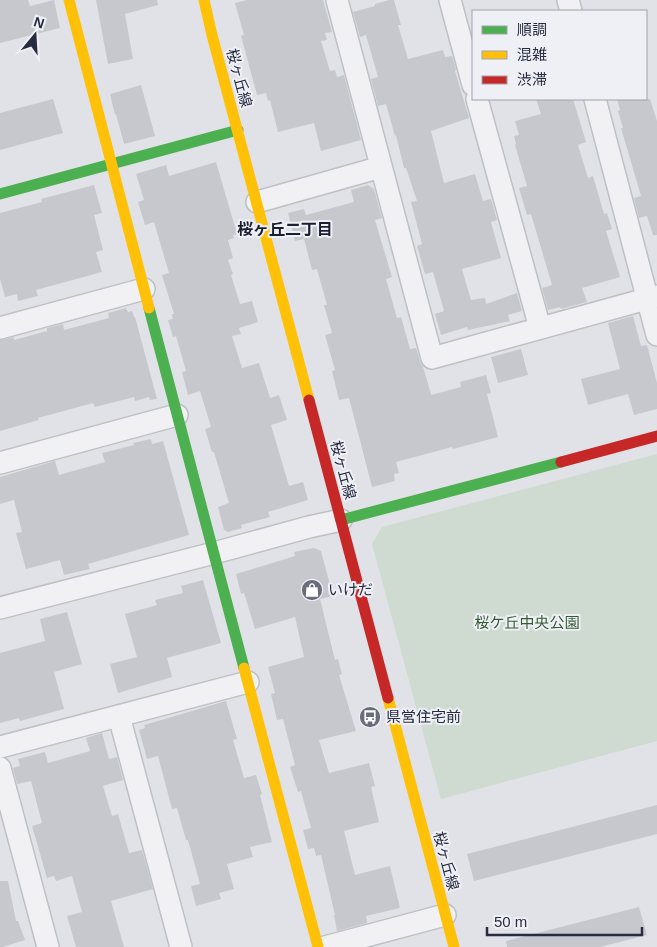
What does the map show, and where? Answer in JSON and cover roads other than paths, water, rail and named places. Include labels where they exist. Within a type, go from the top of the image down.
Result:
[{"type":"street","points":[[69,0],[318,947]]},
{"type":"street","name":"桜ヶ丘線","points":[[204,0],[454,947]]},
{"type":"street","points":[[337,0],[432,358],[652,298]]},
{"type":"street","points":[[450,0],[472,81]]},
{"type":"street","points":[[477,100],[540,328]]},
{"type":"street","points":[[595,100],[652,298],[657,335]]},
{"type":"street","points":[[0,194],[238,130]]},
{"type":"street","points":[[257,202],[381,167]]},
{"type":"street","points":[[0,328],[144,289]]},
{"type":"street","points":[[0,463],[177,415]]},
{"type":"street","points":[[0,608],[657,436]]},
{"type":"street","points":[[0,747],[248,682]]},
{"type":"street","points":[[119,716],[181,947]]},
{"type":"street","points":[[0,768],[48,947]]},
{"type":"street","points":[[325,947],[445,915]]},
{"type":"place","name":"いけだ","points":[[312,590]]},
{"type":"place","name":"県営住宅前","points":[[370,717]]},
{"type":"district","name":"桜ヶ丘二丁目","points":[[285,229]]},
{"type":"park label","name":"桜ケ丘中央公園","points":[[527,623]]}]
